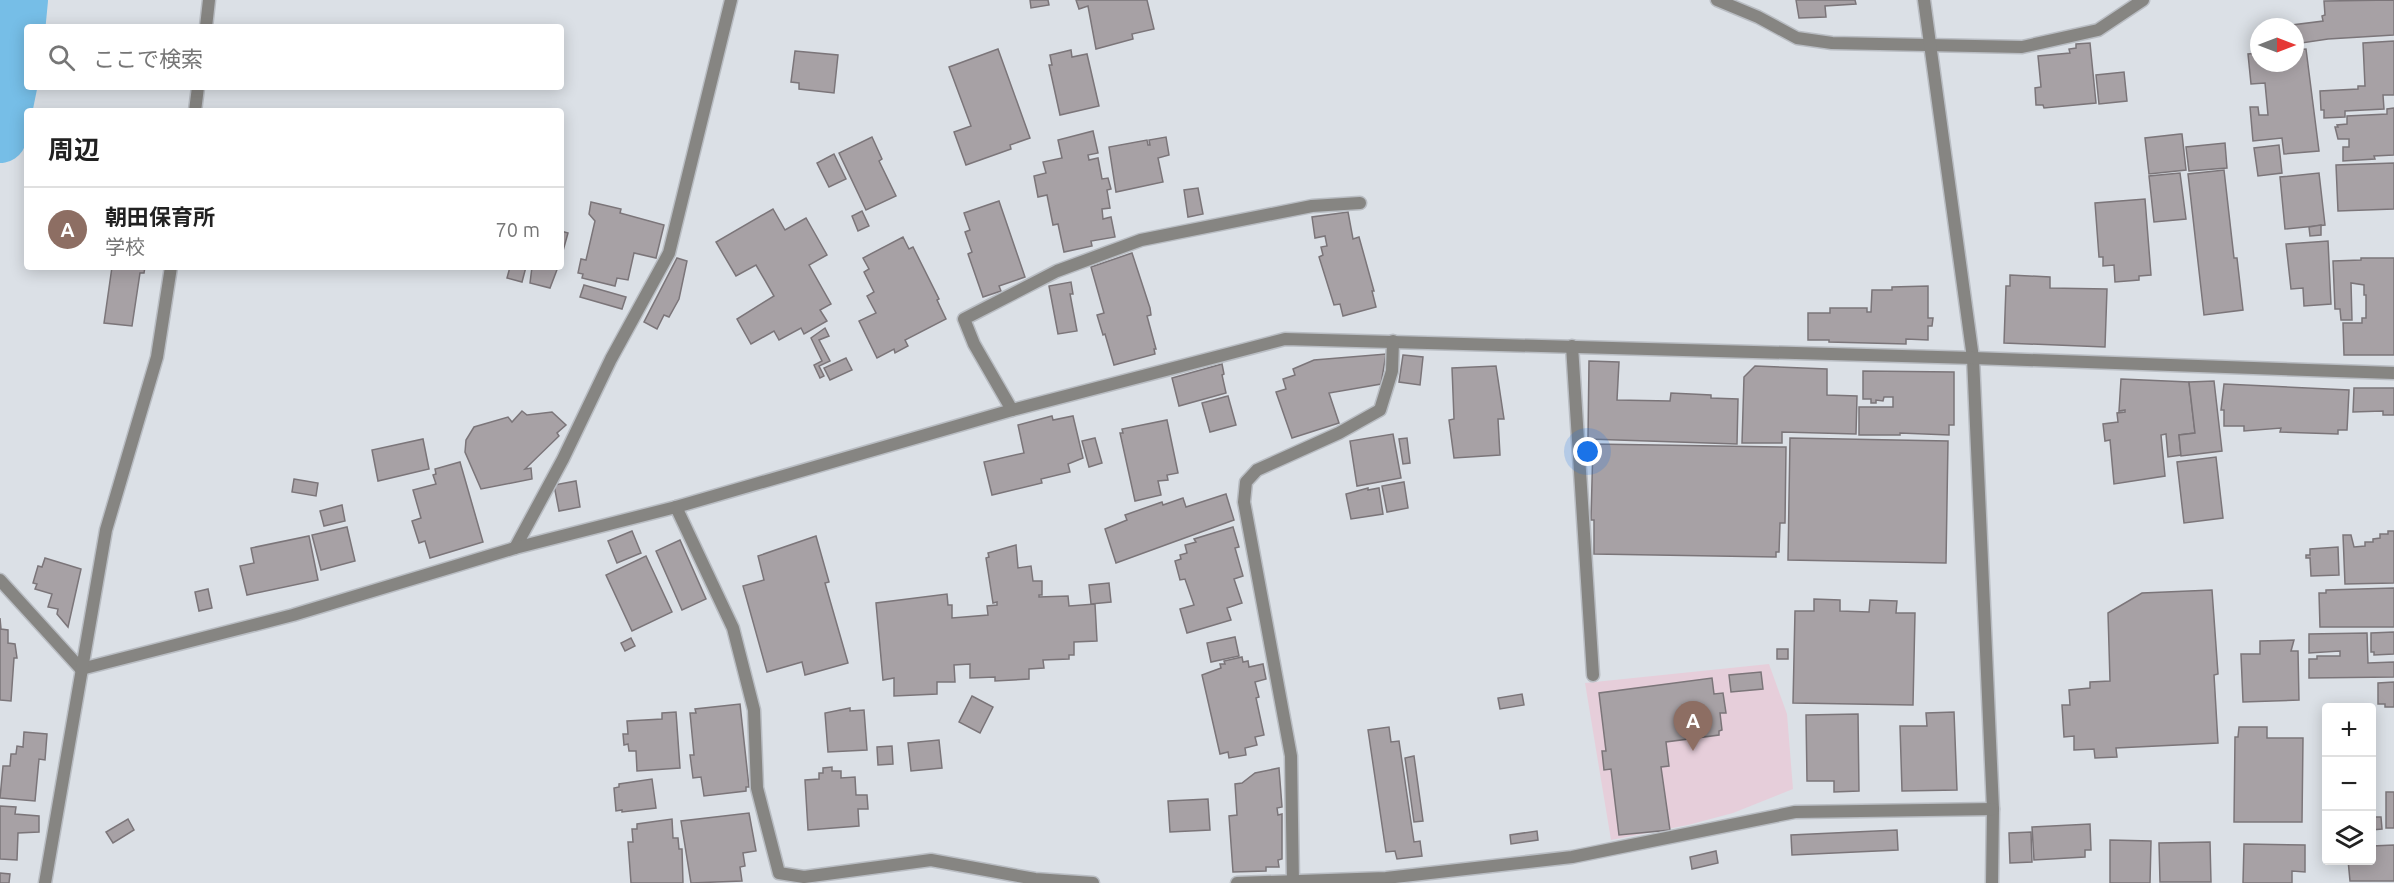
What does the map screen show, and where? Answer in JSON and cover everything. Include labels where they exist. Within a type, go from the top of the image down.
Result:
[{"type":"street","points":[[206,24],[209,0]]},
{"type":"street","points":[[515,548],[563,459],[611,359],[669,253],[731,0]]},
{"type":"street","points":[[1717,0],[1758,17],[1797,38],[1832,43],[2022,47],[2098,30],[2143,0]]},
{"type":"street","points":[[1924,0],[1973,358],[1993,809],[1992,883]]},
{"type":"street","points":[[195,108],[198,90]]},
{"type":"street","points":[[1012,410],[974,344],[964,319],[1057,271],[1141,240],[1312,206],[1360,203]]},
{"type":"street","points":[[45,883],[106,530],[157,357],[171,270]]},
{"type":"street","points":[[81,669],[293,615],[515,548],[676,507],[1012,410],[1285,339],[1973,358],[2394,373]]},
{"type":"street","points":[[1293,882],[1291,756],[1244,502],[1246,482],[1257,470],[1339,433],[1380,410],[1392,371],[1393,341]]},
{"type":"street","points":[[1572,346],[1593,675]]},
{"type":"street","points":[[676,507],[733,628],[754,710],[757,788],[778,878],[804,877],[931,860],[1035,879],[1092,883]]},
{"type":"street","points":[[0,580],[81,669]]},
{"type":"street","points":[[1237,883],[1386,878],[1572,857],[1795,812],[1993,809]]},
{"type":"shaded area","points":[[1769,664],[1787,714],[1793,789],[1733,813],[1688,825],[1611,840],[1585,683]]},
{"type":"building","points":[[1030,0],[1048,0],[1049,5],[1031,8]]},
{"type":"building","points":[[1076,0],[1147,0],[1154,29],[1132,34],[1133,39],[1096,49],[1088,6],[1079,9]]},
{"type":"building","points":[[1796,0],[1855,0],[1856,4],[1825,6],[1826,17],[1799,18]]},
{"type":"building","points":[[2394,0],[2394,35],[2304,43],[2304,23],[2323,21],[2324,1]]},
{"type":"building","points":[[2394,41],[2394,95],[2383,95],[2384,109],[2345,111],[2345,117],[2324,118],[2320,91],[2358,89],[2358,86],[2365,86],[2363,43]]},
{"type":"building","points":[[2090,43],[2096,103],[2044,108],[2043,105],[2036,105],[2035,88],[2041,87],[2038,56],[2070,53],[2069,49],[2076,48],[2076,44]]},
{"type":"building","points":[[998,49],[1030,138],[1010,145],[1011,149],[966,165],[954,132],[971,126],[949,67]]},
{"type":"building","points":[[2304,49],[2306,49],[2319,151],[2284,154],[2282,138],[2253,141],[2250,107],[2258,107],[2259,115],[2268,115],[2265,83],[2251,84],[2248,54],[2250,54],[2250,72],[2304,72]]},
{"type":"building","points":[[1071,50],[1072,57],[1087,54],[1099,106],[1060,115],[1049,65],[1052,65],[1050,55]]},
{"type":"building","points":[[795,51],[838,55],[834,93],[799,89],[799,83],[791,82]]},
{"type":"building","points":[[2124,72],[2127,101],[2099,104],[2096,75]]},
{"type":"building","points":[[2394,108],[2394,155],[2343,161],[2343,147],[2349,147],[2349,139],[2338,139],[2335,127],[2347,124],[2347,116],[2387,114],[2387,109]]},
{"type":"building","points":[[1093,131],[1098,153],[1088,155],[1089,160],[1098,158],[1102,179],[1108,178],[1111,189],[1107,190],[1110,208],[1102,209],[1103,219],[1111,217],[1115,237],[1091,241],[1092,246],[1064,252],[1058,224],[1053,225],[1047,195],[1038,197],[1034,176],[1046,173],[1043,162],[1062,158],[1058,140]]},
{"type":"building","points":[[2182,134],[2186,170],[2149,174],[2145,138]]},
{"type":"building","points":[[872,137],[882,159],[879,161],[896,196],[866,210],[839,153]]},
{"type":"building","points":[[1166,137],[1169,155],[1158,158],[1163,182],[1116,192],[1109,147],[1147,140],[1150,145],[1149,140]]},
{"type":"building","points":[[2225,143],[2227,168],[2189,171],[2186,147]]},
{"type":"building","points":[[2279,145],[2282,173],[2258,176],[2254,148]]},
{"type":"building","points":[[834,154],[846,179],[829,187],[817,163]]},
{"type":"building","points":[[2394,163],[2394,209],[2338,211],[2336,165]]},
{"type":"building","points":[[2224,170],[2234,258],[2237,258],[2243,310],[2204,315],[2188,174]]},
{"type":"building","points":[[2180,173],[2186,219],[2154,222],[2149,176]]},
{"type":"building","points":[[2319,173],[2325,225],[2285,229],[2280,177]]},
{"type":"building","points":[[1198,188],[1203,214],[1188,217],[1184,190]]},
{"type":"building","points":[[2145,199],[2151,275],[2139,276],[2139,280],[2115,282],[2114,265],[2103,266],[2103,257],[2099,257],[2095,203]]},
{"type":"building","points":[[999,201],[1025,277],[999,286],[1001,291],[983,297],[968,254],[972,252],[965,232],[970,230],[964,213]]},
{"type":"building","points":[[591,202],[621,209],[620,213],[664,225],[656,258],[634,253],[628,280],[617,278],[615,286],[582,278],[583,274],[578,273],[581,259],[586,260],[595,221],[589,214]]},
{"type":"building","points":[[773,209],[785,230],[806,218],[827,255],[809,265],[831,304],[820,310],[827,321],[804,334],[801,328],[779,340],[774,331],[751,344],[737,319],[774,296],[756,265],[736,276],[716,242]]},
{"type":"building","points":[[862,211],[869,226],[858,231],[852,216]]},
{"type":"building","points":[[1348,212],[1353,239],[1359,237],[1374,291],[1372,291],[1376,307],[1343,316],[1340,304],[1334,305],[1319,257],[1323,255],[1321,247],[1327,246],[1325,236],[1315,238],[1312,217]]},
{"type":"building","points":[[2321,225],[2321,235],[2310,236],[2309,227]]},
{"type":"building","points":[[564,232],[568,233],[564,247]]},
{"type":"building","points":[[903,237],[909,249],[913,247],[939,299],[937,300],[946,319],[905,340],[908,346],[895,353],[894,349],[877,358],[859,321],[876,313],[867,296],[874,292],[864,272],[869,269],[863,258]]},
{"type":"building","points":[[2328,241],[2331,304],[2304,306],[2303,288],[2291,289],[2286,244]]},
{"type":"building","points":[[1132,253],[1150,308],[1151,315],[1147,316],[1156,349],[1154,349],[1155,354],[1114,365],[1097,315],[1104,313],[1091,267]]},
{"type":"building","points":[[677,258],[687,261],[679,299],[669,317],[664,315],[657,329],[644,322]]},
{"type":"building","points":[[2361,258],[2394,258],[2394,355],[2344,355],[2343,323],[2362,323],[2362,318],[2366,318],[2366,295],[2364,295],[2364,285],[2351,283],[2352,320],[2341,320],[2340,309],[2335,309],[2333,261],[2361,260]]},
{"type":"building","points":[[112,270],[144,270],[144,273],[140,273],[132,326],[104,323]]},
{"type":"building","points":[[509,270],[525,270],[522,282],[507,278]]},
{"type":"building","points":[[532,270],[557,270],[550,288],[530,283]]},
{"type":"building","points":[[2010,275],[2050,277],[2050,288],[2107,289],[2105,347],[2004,343],[2006,286],[2010,286]]},
{"type":"building","points":[[1071,282],[1073,294],[1070,294],[1077,331],[1058,334],[1049,286]]},
{"type":"building","points":[[584,285],[626,297],[622,309],[580,297]]},
{"type":"building","points":[[1928,286],[1928,318],[1933,318],[1932,326],[1928,326],[1928,340],[1906,339],[1906,344],[1808,340],[1808,313],[1830,313],[1830,308],[1867,308],[1867,312],[1871,312],[1872,290]]},
{"type":"building","points":[[825,328],[829,336],[819,340],[830,361],[819,366],[824,376],[820,378],[814,365],[822,361],[811,338]]},
{"type":"building","points":[[1386,354],[1381,384],[1329,393],[1339,423],[1292,438],[1276,392],[1286,389],[1283,379],[1295,375],[1293,369],[1314,360]]},
{"type":"building","points":[[1403,355],[1423,357],[1420,385],[1399,382]]},
{"type":"building","points":[[846,358],[852,370],[830,380],[824,368]]},
{"type":"building","points":[[1589,361],[1619,362],[1617,400],[1670,401],[1671,393],[1738,399],[1737,444],[1588,439]]},
{"type":"building","points":[[1222,364],[1226,393],[1179,406],[1172,378]]},
{"type":"building","points":[[1496,366],[1504,419],[1498,419],[1500,455],[1454,458],[1449,420],[1454,419],[1452,368]]},
{"type":"building","points":[[1755,366],[1827,369],[1827,395],[1857,396],[1856,434],[1782,432],[1782,443],[1742,443],[1744,377]]},
{"type":"building","points":[[1863,371],[1954,372],[1954,425],[1949,425],[1949,435],[1900,433],[1900,435],[1859,435],[1859,407],[1893,407],[1893,397],[1884,397],[1883,401],[1876,400],[1876,403],[1871,403],[1871,399],[1863,399]]},
{"type":"building","points":[[2121,379],[2189,382],[2195,433],[2179,435],[2181,455],[2168,457],[2166,434],[2161,435],[2165,476],[2114,484],[2110,440],[2105,441],[2103,424],[2118,422],[2117,413],[2125,412],[2125,410],[2119,411]]},
{"type":"building","points":[[2214,381],[2222,451],[2181,456],[2179,435],[2195,433],[2189,382]]},
{"type":"building","points":[[2224,384],[2349,390],[2347,430],[2338,430],[2338,434],[2280,432],[2281,428],[2244,431],[2244,426],[2224,426],[2224,410],[2221,410]]},
{"type":"building","points":[[2354,388],[2394,388],[2394,415],[2383,415],[2383,411],[2353,412]]},
{"type":"building","points":[[1228,396],[1236,425],[1210,432],[1202,403]]},
{"type":"building","points":[[522,411],[527,415],[552,412],[566,425],[557,433],[559,436],[525,469],[531,468],[532,479],[481,489],[465,452],[466,440],[474,427],[508,417],[512,422]]},
{"type":"building","points":[[1052,416],[1053,420],[1073,416],[1083,458],[1068,464],[1070,472],[1041,479],[1042,483],[992,495],[984,462],[1024,453],[1018,425]]},
{"type":"building","points":[[1167,420],[1178,473],[1167,475],[1168,480],[1158,481],[1161,495],[1135,501],[1120,433],[1123,433],[1122,429]]},
{"type":"building","points":[[1393,434],[1401,478],[1357,486],[1350,441]]},
{"type":"building","points":[[1095,438],[1102,463],[1089,467],[1082,441]]},
{"type":"building","points":[[1407,438],[1410,463],[1403,464],[1399,439]]},
{"type":"building","points":[[1790,438],[1948,441],[1946,563],[1788,560]]},
{"type":"building","points":[[423,439],[429,469],[378,481],[372,450]]},
{"type":"building","points":[[1593,444],[1786,447],[1785,523],[1780,523],[1779,552],[1776,552],[1776,557],[1594,554],[1594,520],[1591,520]]},
{"type":"building","points":[[2216,457],[2223,518],[2184,523],[2177,462]]},
{"type":"building","points":[[460,462],[483,542],[430,558],[425,541],[419,543],[412,521],[421,518],[413,490],[436,484],[433,475],[436,474],[435,469]]},
{"type":"building","points":[[294,479],[318,483],[316,496],[292,492]]},
{"type":"building","points":[[576,481],[580,507],[559,511],[554,485]]},
{"type":"building","points":[[1404,482],[1408,508],[1387,512],[1382,486]]},
{"type":"building","points":[[1368,488],[1368,490],[1379,488],[1383,514],[1351,519],[1346,494]]},
{"type":"building","points":[[1226,494],[1234,520],[1116,563],[1105,529],[1127,520],[1125,515],[1162,502],[1163,505],[1183,498],[1186,507]]},
{"type":"building","points":[[342,505],[345,521],[324,526],[320,511]]},
{"type":"building","points":[[347,527],[355,561],[321,570],[312,535]]},
{"type":"building","points":[[1233,527],[1239,547],[1235,548],[1243,576],[1234,579],[1242,603],[1227,608],[1231,620],[1187,633],[1180,609],[1194,605],[1185,579],[1180,580],[1175,561],[1181,559],[1180,555],[1187,553],[1185,545],[1196,542],[1194,539]]},
{"type":"building","points":[[632,531],[641,553],[617,563],[608,541]]},
{"type":"building","points":[[2388,531],[2394,531],[2394,583],[2345,584],[2343,535],[2351,535],[2354,547],[2365,546],[2365,542],[2373,542],[2373,539],[2380,538],[2380,534],[2388,534]]},
{"type":"building","points":[[309,536],[318,580],[247,595],[240,566],[254,563],[251,548]]},
{"type":"building","points":[[816,536],[829,582],[825,583],[848,663],[805,675],[802,662],[767,672],[743,586],[764,580],[758,556]]},
{"type":"building","points":[[680,540],[706,599],[682,610],[656,551]]},
{"type":"building","points":[[1016,545],[1018,568],[1031,566],[1033,581],[1042,581],[1042,595],[1039,597],[1068,596],[1069,606],[1095,604],[1097,641],[1074,642],[1074,655],[1069,655],[1069,659],[1043,660],[1044,668],[1029,669],[1029,679],[995,681],[995,677],[970,678],[970,664],[954,665],[955,682],[937,682],[937,694],[894,696],[894,678],[883,680],[876,603],[947,594],[948,605],[952,605],[952,618],[988,615],[987,606],[997,605],[997,602],[993,603],[986,558],[989,557],[988,553]]},
{"type":"building","points":[[2338,547],[2339,575],[2311,576],[2310,558],[2306,558],[2306,555],[2310,555],[2310,549]]},
{"type":"building","points":[[646,556],[672,612],[632,631],[606,575]]},
{"type":"building","points":[[45,558],[81,569],[68,627],[57,614],[58,609],[48,607],[52,594],[35,589],[37,584],[33,583],[38,566],[42,567]]},
{"type":"building","points":[[1109,583],[1111,602],[1091,604],[1089,585]]},
{"type":"building","points":[[2394,588],[2394,627],[2320,627],[2319,593],[2326,593],[2326,590]]},
{"type":"building","points":[[208,589],[212,608],[199,611],[195,592]]},
{"type":"building","points":[[2212,590],[2218,674],[2214,675],[2218,743],[2116,748],[2117,757],[2095,758],[2094,749],[2074,750],[2074,736],[2064,737],[2062,705],[2070,705],[2069,690],[2090,688],[2090,682],[2110,681],[2108,613],[2142,593]]},
{"type":"building","points":[[1814,599],[1840,600],[1840,611],[1869,612],[1870,600],[1897,601],[1896,613],[1915,613],[1913,705],[1793,703],[1795,611],[1814,611]]},
{"type":"building","points":[[0,618],[1,629],[8,630],[8,643],[15,644],[17,658],[14,658],[11,701],[0,700]]},
{"type":"building","points":[[2394,632],[2394,654],[2374,655],[2374,652],[2371,652],[2371,633]]},
{"type":"building","points":[[2367,633],[2368,663],[2394,662],[2394,677],[2309,678],[2309,659],[2317,659],[2317,656],[2340,656],[2340,651],[2309,653],[2309,634]]},
{"type":"building","points":[[1235,637],[1239,656],[1211,662],[1207,643]]},
{"type":"building","points":[[631,638],[635,646],[625,651],[621,643]]},
{"type":"building","points":[[2294,640],[2291,651],[2298,651],[2299,700],[2243,702],[2241,654],[2260,654],[2260,641]]},
{"type":"building","points":[[1777,649],[1788,649],[1788,659],[1777,659]]},
{"type":"building","points":[[1242,657],[1243,662],[1248,661],[1249,667],[1263,664],[1266,679],[1255,682],[1264,735],[1255,737],[1257,745],[1245,748],[1246,755],[1229,758],[1228,752],[1220,754],[1202,675],[1221,668],[1220,664],[1225,664],[1224,661]]},
{"type":"building","points":[[1761,672],[1763,689],[1731,692],[1729,675]]},
{"type":"building","points":[[1712,678],[1714,694],[1723,693],[1726,713],[1720,713],[1722,730],[1719,731],[1719,735],[1666,742],[1669,766],[1661,767],[1670,830],[1619,835],[1611,769],[1604,770],[1602,751],[1606,751],[1599,693]]},
{"type":"building","points":[[2394,682],[2394,707],[2378,704],[2378,683]]},
{"type":"building","points":[[1522,694],[1524,705],[1500,709],[1498,698]]},
{"type":"building","points":[[972,696],[993,707],[980,733],[959,722]]},
{"type":"building","points":[[740,704],[749,787],[746,787],[746,791],[704,796],[701,777],[693,778],[690,755],[694,755],[690,713],[696,713],[695,709]]},
{"type":"building","points":[[850,708],[850,711],[864,710],[867,750],[828,752],[825,713]]},
{"type":"building","points":[[676,712],[680,768],[637,771],[636,751],[629,751],[628,744],[624,745],[623,734],[628,734],[627,721],[662,719],[662,713]]},
{"type":"building","points":[[1954,712],[1957,790],[1902,791],[1900,726],[1927,726],[1926,713]]},
{"type":"building","points":[[1858,714],[1859,791],[1834,792],[1834,781],[1807,781],[1806,715]]},
{"type":"building","points":[[1389,727],[1391,742],[1399,741],[1414,842],[1420,841],[1422,856],[1397,859],[1395,851],[1386,852],[1368,730]]},
{"type":"building","points":[[2239,727],[2267,727],[2267,738],[2303,738],[2302,822],[2234,822],[2235,737],[2238,737]]},
{"type":"building","points":[[24,732],[47,734],[45,760],[39,759],[35,801],[0,798],[3,766],[10,766],[11,754],[16,754],[17,746],[23,747]]},
{"type":"building","points":[[939,740],[942,768],[911,771],[908,743]]},
{"type":"building","points":[[892,746],[893,764],[878,765],[877,747]]},
{"type":"building","points":[[1414,756],[1423,821],[1414,822],[1405,758]]},
{"type":"building","points":[[832,767],[832,771],[841,771],[841,778],[855,777],[856,795],[867,795],[868,809],[858,809],[859,826],[808,830],[805,780],[819,779],[819,773],[823,773],[823,768]]},
{"type":"building","points":[[1279,768],[1282,807],[1277,808],[1278,815],[1282,814],[1282,859],[1278,860],[1279,867],[1266,867],[1266,871],[1233,872],[1229,816],[1237,815],[1235,784],[1242,783],[1255,773]]},
{"type":"building","points":[[652,779],[656,808],[616,811],[614,788],[619,787],[619,784]]},
{"type":"building","points":[[2386,792],[2394,792],[2394,828],[2386,828]]},
{"type":"building","points":[[1208,799],[1210,830],[1170,832],[1168,801]]},
{"type":"building","points":[[0,806],[16,807],[15,814],[39,816],[39,832],[18,833],[17,860],[0,859]]},
{"type":"building","points":[[749,813],[756,851],[743,853],[745,866],[740,867],[742,881],[691,883],[681,821]]},
{"type":"building","points":[[2376,817],[2381,817],[2382,829],[2376,830]]},
{"type":"building","points":[[128,819],[134,830],[113,843],[106,832]]},
{"type":"building","points":[[672,819],[673,838],[678,838],[679,849],[682,849],[683,883],[631,883],[628,842],[633,842],[632,829],[637,829],[637,824]]},
{"type":"building","points":[[2090,824],[2091,850],[2085,850],[2085,857],[2034,860],[2032,827]]},
{"type":"building","points":[[1897,830],[1898,850],[1792,855],[1791,835]]},
{"type":"building","points":[[1537,831],[1538,840],[1511,844],[1510,835]]},
{"type":"building","points":[[2031,832],[2032,862],[2010,863],[2009,833]]},
{"type":"building","points":[[2110,840],[2151,841],[2150,883],[2110,883]]},
{"type":"building","points":[[2210,842],[2211,882],[2160,882],[2159,843]]},
{"type":"building","points":[[2244,844],[2305,845],[2305,872],[2292,871],[2292,883],[2243,883]]},
{"type":"building","points":[[2394,845],[2394,881],[2350,881],[2348,865],[2376,865],[2376,846]]},
{"type":"building","points":[[1716,851],[1718,863],[1692,869],[1690,857]]},
{"type":"building","points":[[0,873],[10,874],[9,883],[0,883]]},
{"type":"waterway","points":[[0,136],[15,62],[21,0]]},
{"type":"place","name":"朝田保育所","points":[[1693,751]]}]
